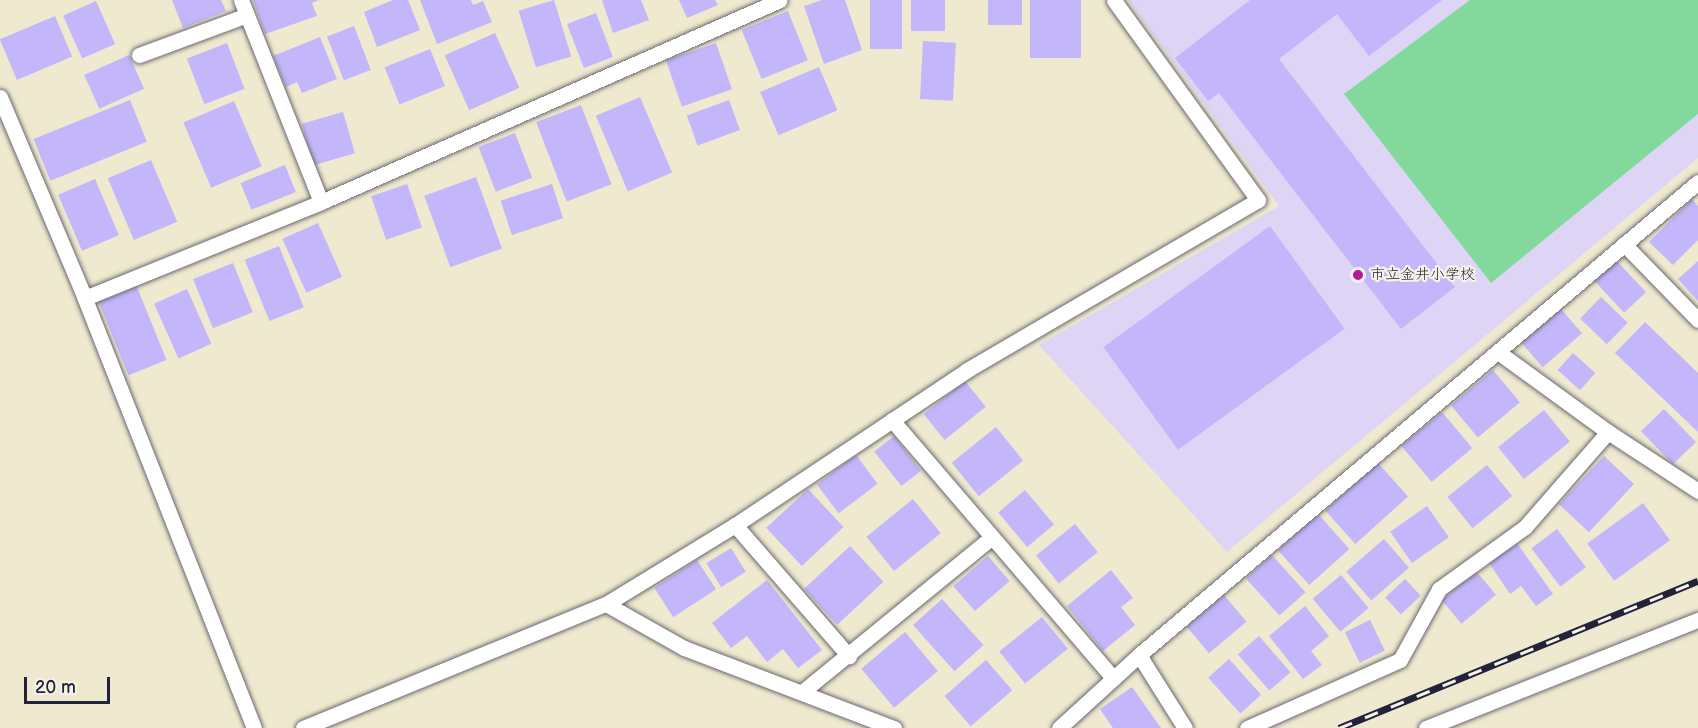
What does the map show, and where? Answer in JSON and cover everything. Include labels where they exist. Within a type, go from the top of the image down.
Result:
[{"type":"lane","points":[[241,0],[321,202]]},
{"type":"lane","points":[[85,298],[321,202],[780,0]]},
{"type":"lane","points":[[303,728],[606,604],[735,525],[967,370],[1258,200],[1114,0]]},
{"type":"lane","points":[[139,55],[247,15]]},
{"type":"lane","points":[[0,97],[85,298],[254,728]]},
{"type":"lane","points":[[1059,728],[1139,655],[1698,182]]},
{"type":"lane","points":[[1624,244],[1698,320]]},
{"type":"lane","points":[[1498,352],[1608,432],[1698,491]]},
{"type":"lane","points":[[892,420],[1113,678]]},
{"type":"lane","points":[[1247,728],[1400,660],[1439,589],[1525,527],[1608,432]]},
{"type":"lane","points":[[735,525],[849,656]]},
{"type":"lane","points":[[802,692],[849,656],[992,537]]},
{"type":"lane","points":[[606,604],[684,648],[894,728]]},
{"type":"lane","points":[[1426,728],[1698,620]]},
{"type":"lane","points":[[1139,655],[1185,728]]},
{"type":"shaded area","name":"市立金井小学校","points":[[1128,0],[1698,0],[1698,158],[1227,552],[1039,345],[1279,206]]},
{"type":"green space","points":[[1470,0],[1698,0],[1698,114],[1491,283],[1344,94]]},
{"type":"building","points":[[172,0],[221,0],[226,11],[183,28]]},
{"type":"building","points":[[253,0],[319,0],[312,3],[317,16],[265,34]]},
{"type":"building","points":[[393,0],[408,0],[420,30],[377,47],[364,12]]},
{"type":"building","points":[[420,0],[471,0],[473,5],[483,1],[492,22],[437,44]]},
{"type":"building","points":[[554,0],[571,56],[536,67],[519,11]]},
{"type":"building","points":[[602,0],[641,0],[649,20],[613,33]]},
{"type":"building","points":[[679,0],[715,0],[718,5],[687,18]]},
{"type":"building","points":[[822,0],[845,0],[862,50],[824,64],[804,6]]},
{"type":"building","points":[[870,0],[902,0],[902,49],[870,49]]},
{"type":"building","points":[[911,0],[945,0],[945,31],[911,31]]},
{"type":"building","points":[[988,0],[1022,0],[1022,25],[988,25]]},
{"type":"building","points":[[1030,0],[1081,0],[1081,58],[1030,58]]},
{"type":"building","points":[[1250,0],[1442,0],[1369,56],[1337,14],[1279,59],[1455,287],[1401,329],[1219,93],[1208,101],[1175,58]]},
{"type":"building","points":[[96,1],[115,44],[82,59],[63,16]]},
{"type":"building","points":[[788,11],[808,60],[761,79],[742,30]]},
{"type":"building","points":[[596,13],[613,57],[584,68],[567,24]]},
{"type":"building","points":[[55,16],[72,57],[17,80],[0,39]]},
{"type":"building","points":[[354,26],[371,70],[344,80],[327,36]]},
{"type":"building","points":[[495,33],[519,88],[469,110],[445,55]]},
{"type":"building","points":[[320,37],[337,79],[302,93],[297,82],[286,87],[273,56]]},
{"type":"building","points":[[923,41],[956,43],[953,101],[920,99]]},
{"type":"building","points":[[227,43],[245,89],[204,104],[187,58]]},
{"type":"building","points":[[716,43],[732,89],[682,107],[666,60]]},
{"type":"building","points":[[430,49],[445,86],[400,104],[385,67]]},
{"type":"building","points":[[129,55],[144,89],[99,109],[84,75]]},
{"type":"building","points":[[819,67],[837,110],[778,135],[760,92]]},
{"type":"building","points":[[640,97],[672,172],[628,191],[596,116]]},
{"type":"building","points":[[130,100],[147,142],[50,181],[34,139]]},
{"type":"building","points":[[729,100],[740,130],[698,145],[687,115]]},
{"type":"building","points":[[234,101],[262,166],[211,188],[183,122]]},
{"type":"building","points":[[581,105],[611,184],[567,202],[536,122]]},
{"type":"building","points":[[343,112],[355,153],[314,165],[302,124]]},
{"type":"building","points":[[515,133],[532,178],[496,192],[479,147]]},
{"type":"building","points":[[151,160],[177,222],[134,240],[108,178]]},
{"type":"building","points":[[285,165],[296,192],[251,210],[240,183]]},
{"type":"building","points":[[476,177],[502,248],[450,267],[424,196]]},
{"type":"building","points":[[95,179],[119,235],[82,251],[58,195]]},
{"type":"building","points":[[407,184],[422,227],[386,240],[371,196]]},
{"type":"building","points":[[552,184],[563,218],[512,235],[501,201]]},
{"type":"building","points":[[1692,199],[1698,206],[1698,240],[1673,265],[1649,242]]},
{"type":"building","points":[[318,223],[342,277],[306,293],[282,239]]},
{"type":"building","points":[[1270,226],[1345,329],[1178,450],[1103,347]]},
{"type":"building","points":[[279,246],[304,307],[269,321],[245,260]]},
{"type":"building","points":[[1616,260],[1646,292],[1624,313],[1594,280]]},
{"type":"building","points":[[1698,261],[1698,301],[1678,279]]},
{"type":"building","points":[[233,263],[253,312],[213,328],[193,279]]},
{"type":"building","points":[[135,282],[166,360],[128,375],[97,297]]},
{"type":"building","points":[[187,289],[211,344],[179,358],[154,304]]},
{"type":"building","points":[[1601,297],[1628,323],[1607,344],[1580,319]]},
{"type":"building","points":[[1561,309],[1582,333],[1543,367],[1522,343]]},
{"type":"building","points":[[1645,322],[1698,373],[1698,432],[1615,353]]},
{"type":"building","points":[[1573,353],[1595,373],[1580,390],[1558,370]]},
{"type":"building","points":[[1493,370],[1520,402],[1478,438],[1451,405]]},
{"type":"building","points":[[965,381],[986,407],[945,440],[924,414]]},
{"type":"building","points":[[1664,409],[1696,442],[1673,464],[1641,431]]},
{"type":"building","points":[[1544,410],[1570,442],[1524,479],[1498,447]]},
{"type":"building","points":[[1442,412],[1472,448],[1432,482],[1401,446]]},
{"type":"building","points":[[996,427],[1023,460],[979,496],[952,463]]},
{"type":"building","points":[[894,436],[921,471],[901,486],[874,451]]},
{"type":"building","points":[[856,455],[878,484],[839,513],[817,484]]},
{"type":"building","points":[[1604,456],[1634,484],[1589,532],[1559,504]]},
{"type":"building","points":[[1378,463],[1408,496],[1355,544],[1325,511]]},
{"type":"building","points":[[1487,465],[1512,496],[1473,528],[1447,497]]},
{"type":"building","points":[[808,489],[843,527],[802,566],[766,528]]},
{"type":"building","points":[[1025,490],[1054,524],[1027,547],[998,512]]},
{"type":"building","points":[[913,499],[941,533],[894,571],[866,537]]},
{"type":"building","points":[[1643,503],[1670,540],[1614,581],[1587,544]]},
{"type":"building","points":[[1427,506],[1449,537],[1412,563],[1390,532]]},
{"type":"building","points":[[1318,514],[1349,549],[1309,585],[1278,550]]},
{"type":"building","points":[[1075,524],[1098,552],[1059,583],[1036,555]]},
{"type":"building","points":[[1557,529],[1586,567],[1560,587],[1531,548]]},
{"type":"building","points":[[1384,539],[1409,568],[1371,600],[1346,572]]},
{"type":"building","points":[[1517,543],[1553,594],[1536,606],[1521,586],[1510,594],[1489,563]]},
{"type":"building","points":[[850,546],[883,582],[837,625],[804,589]]},
{"type":"building","points":[[731,548],[746,572],[721,587],[706,563]]},
{"type":"building","points":[[1272,555],[1305,592],[1279,616],[1246,578]]},
{"type":"building","points":[[988,556],[1010,581],[975,611],[953,586]]},
{"type":"building","points":[[697,560],[716,589],[673,617],[654,588]]},
{"type":"building","points":[[1111,570],[1133,598],[1121,607],[1135,625],[1103,651],[1067,606]]},
{"type":"building","points":[[1476,571],[1496,595],[1461,624],[1442,600]]},
{"type":"building","points":[[1341,575],[1369,608],[1340,632],[1313,599]]},
{"type":"building","points":[[1405,579],[1421,596],[1401,614],[1385,597]]},
{"type":"building","points":[[767,580],[822,650],[798,668],[783,649],[767,662],[747,636],[731,648],[712,623]]},
{"type":"building","points":[[1224,595],[1246,622],[1209,653],[1186,626]]},
{"type":"building","points":[[942,599],[983,645],[955,671],[913,625]]},
{"type":"building","points":[[1305,606],[1329,636],[1311,651],[1322,665],[1303,679],[1269,636]]},
{"type":"building","points":[[1042,617],[1068,649],[1025,683],[999,652]]},
{"type":"building","points":[[1370,620],[1385,651],[1360,663],[1345,632]]},
{"type":"building","points":[[905,632],[938,671],[894,708],[861,669]]},
{"type":"building","points":[[1259,636],[1290,672],[1269,691],[1238,654]]},
{"type":"building","points":[[1229,659],[1261,695],[1240,713],[1208,678]]},
{"type":"building","points":[[986,660],[1012,690],[971,726],[944,696]]},
{"type":"building","points":[[1132,687],[1161,728],[1113,728],[1100,709]]},
{"type":"railway","points":[[1339,728],[1698,581]]},
{"type":"place","name":"市立金井小学校","points":[[1358,275]]}]
